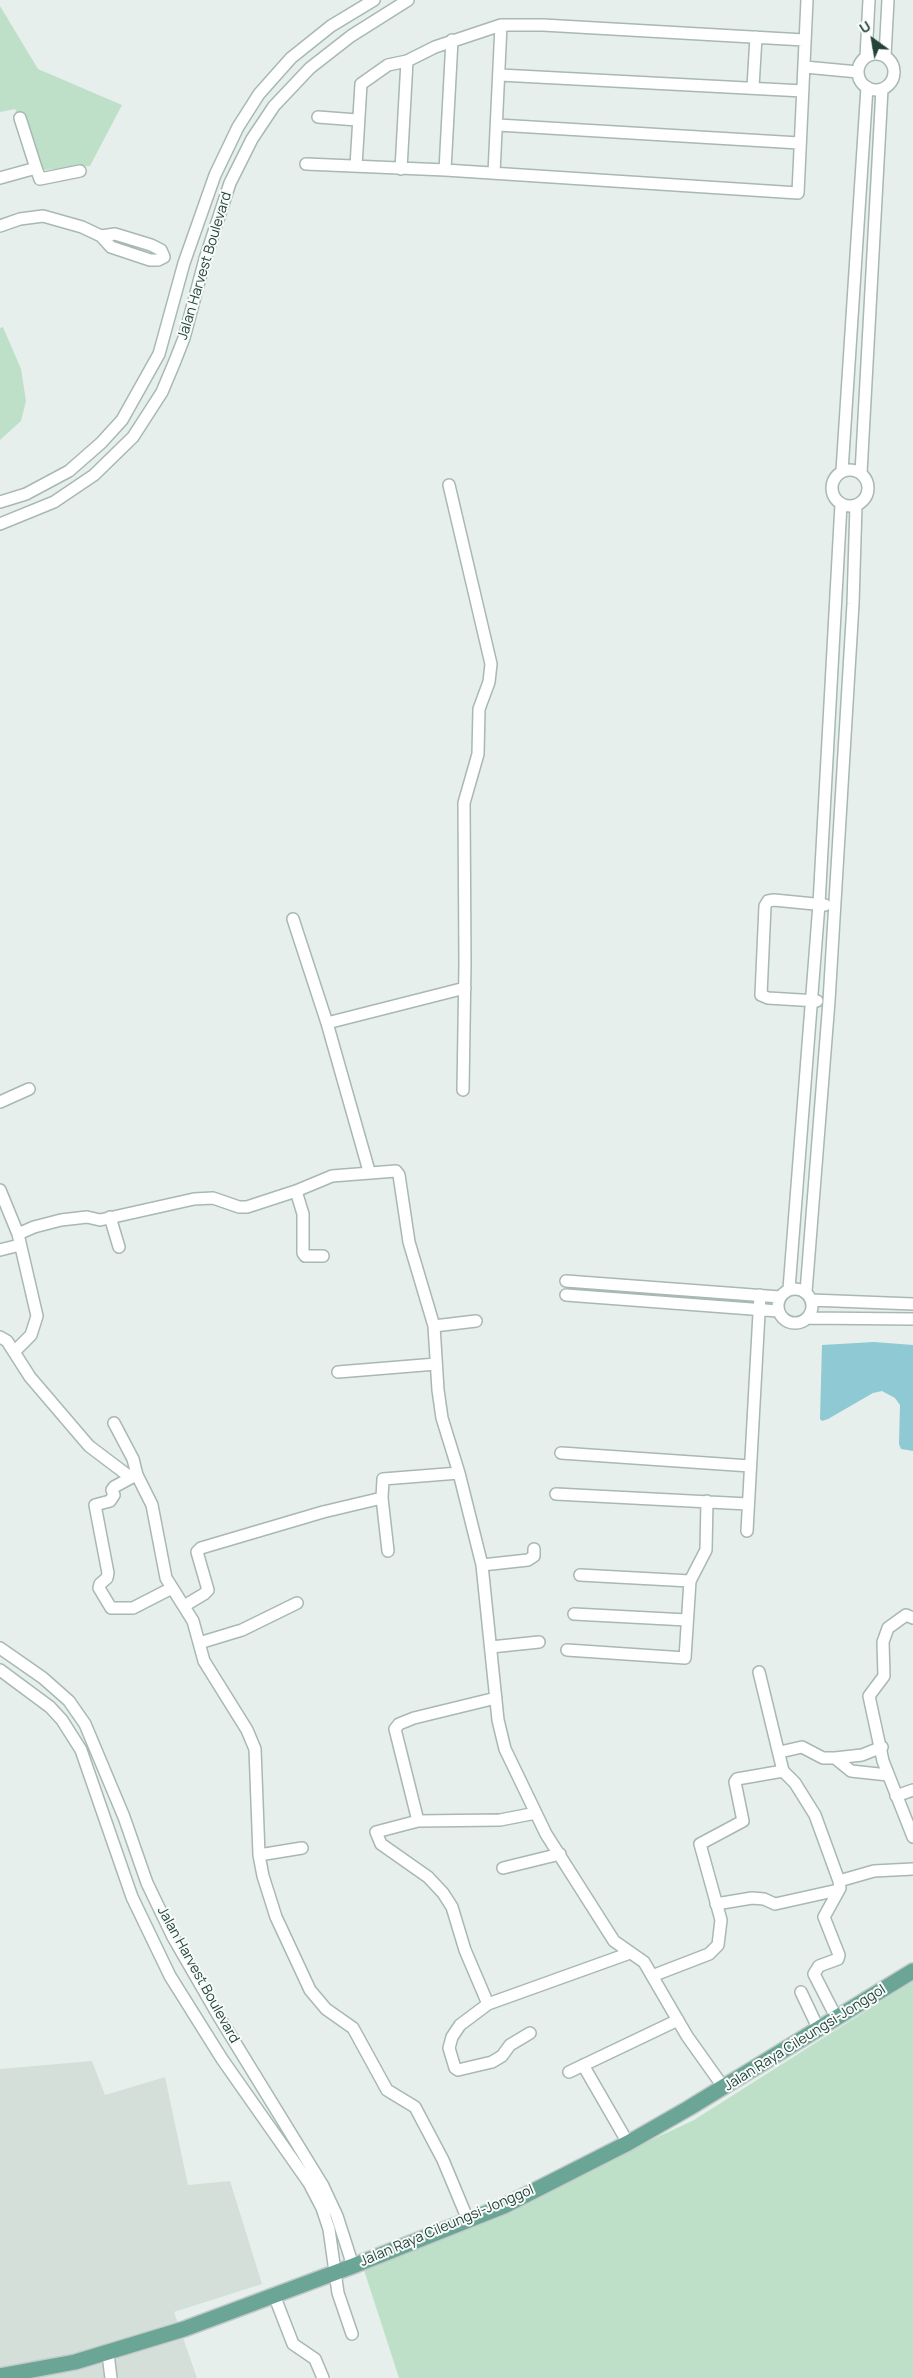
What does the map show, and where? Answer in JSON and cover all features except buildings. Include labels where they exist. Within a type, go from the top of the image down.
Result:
[{"type":"main road","name":"Jalan Raya Cileungsi-Jonggol","points":[[0,2376],[108,2354],[184,2329],[335,2273],[504,2206],[628,2143],[724,2088],[913,1971]]},
{"type":"street","name":"Jalan Harvest Boulevard","points":[[0,502],[26,494],[69,471],[101,443],[122,420],[159,354],[184,263],[215,175],[238,127],[259,94],[291,58],[331,26],[374,0]]},
{"type":"street","name":"Jalan Harvest Boulevard","points":[[0,524],[54,502],[94,475],[133,437],[162,392],[175,361],[184,338],[205,258],[230,184],[252,139],[274,106],[310,68],[351,36],[408,0]]},
{"type":"street","points":[[306,164],[445,170],[798,193],[807,0]]},
{"type":"street","points":[[866,57],[869,0]]},
{"type":"street","points":[[885,56],[888,0]]},
{"type":"street","points":[[356,166],[357,120],[361,84],[388,65],[407,61],[452,40],[501,25],[543,25],[804,40]]},
{"type":"street","points":[[494,173],[498,125],[501,25]]},
{"type":"street","points":[[753,87],[756,37]]},
{"type":"street","points":[[445,170],[452,40]]},
{"type":"street","points":[[875,54],[885,56],[892,64],[894,73],[890,83],[882,89],[874,90],[867,88],[859,78],[860,63],[866,57],[875,54]]},
{"type":"street","points":[[401,169],[407,61]]},
{"type":"street","points":[[805,67],[858,72]]},
{"type":"street","points":[[500,75],[803,91]]},
{"type":"street","points":[[842,472],[867,88]]},
{"type":"street","points":[[861,473],[882,89]]},
{"type":"street","points":[[259,94],[274,106]]},
{"type":"street","points":[[318,117],[357,120]]},
{"type":"street","points":[[20,118],[40,179],[80,171]]},
{"type":"street","points":[[498,125],[799,142]]},
{"type":"street","points":[[0,178],[36,168]]},
{"type":"street","points":[[0,226],[32,216],[43,216],[82,227],[100,236],[115,234],[151,245],[161,250],[164,257],[184,263]]},
{"type":"street","points":[[159,354],[175,361]]},
{"type":"street","points":[[852,470],[861,473],[867,481],[868,490],[864,499],[856,505],[841,504],[834,497],[832,487],[835,478],[842,472],[852,470]]},
{"type":"street","points":[[449,485],[491,664],[489,682],[479,709],[478,754],[464,803],[465,988],[463,1090]]},
{"type":"street","points":[[790,1289],[819,904],[841,504]]},
{"type":"street","points":[[807,1318],[812,1309],[809,1296],[853,604],[856,505]]},
{"type":"street","points":[[829,1002],[768,998],[761,995],[765,906],[768,901],[774,900],[834,905]]},
{"type":"street","points":[[293,919],[327,1023],[369,1171]]},
{"type":"street","points":[[327,1023],[465,988]]},
{"type":"street","points":[[0,1102],[29,1089]]},
{"type":"street","points":[[0,1250],[19,1240],[34,1227],[61,1220],[87,1217],[100,1220],[208,1198],[242,1208],[296,1191],[332,1176],[369,1171],[396,1170],[399,1175],[409,1242],[434,1326],[442,1418],[459,1474],[482,1565],[496,1698],[505,1749],[536,1813],[614,1941],[644,1962],[687,2036],[724,2088]]},
{"type":"street","points":[[0,1190],[19,1240],[36,1319],[31,1335],[14,1352]]},
{"type":"street","points":[[296,1191],[303,1214],[302,1252],[305,1256],[324,1256]]},
{"type":"street","points":[[110,1218],[119,1247]]},
{"type":"street","points":[[566,1281],[780,1297]]},
{"type":"street","points":[[913,1304],[809,1296],[798,1289],[790,1289],[780,1297],[778,1302],[778,1311],[783,1318],[791,1322],[800,1322],[807,1318],[913,1319]]},
{"type":"street","points":[[566,1295],[778,1311]]},
{"type":"street","points":[[747,1531],[760,1296]]},
{"type":"street","points":[[434,1326],[476,1321]]},
{"type":"street","points":[[0,1338],[7,1341],[30,1377],[89,1446],[134,1476],[152,1505],[165,1575],[193,1620],[204,1661],[247,1730],[255,1749],[258,1855],[276,1917],[304,1981],[326,2010],[352,2028],[387,2090],[414,2107],[439,2151],[468,2220]]},
{"type":"street","points":[[338,1372],[436,1364]]},
{"type":"street","points":[[114,1423],[133,1459],[134,1476]]},
{"type":"street","points":[[561,1453],[750,1466]]},
{"type":"street","points":[[388,1551],[382,1498],[382,1484],[386,1478],[459,1474]]},
{"type":"street","points":[[134,1476],[114,1487],[113,1498],[96,1505],[108,1573],[107,1578],[100,1584],[99,1588],[111,1608],[133,1608],[172,1588]]},
{"type":"street","points":[[556,1494],[748,1504]]},
{"type":"street","points":[[184,1606],[208,1590],[197,1552],[201,1548],[324,1512],[382,1498]]},
{"type":"street","points":[[568,1650],[685,1658],[690,1581],[706,1550],[707,1502]]},
{"type":"street","points":[[482,1565],[528,1560],[534,1556],[534,1549]]},
{"type":"street","points":[[580,1575],[690,1581]]},
{"type":"street","points":[[200,1643],[242,1630],[297,1603]]},
{"type":"street","points":[[574,1614],[688,1620]]},
{"type":"street","points":[[913,1618],[906,1614],[888,1628],[882,1647],[884,1676],[869,1694],[888,1775],[913,1838]]},
{"type":"street","points":[[491,1647],[539,1642]]},
{"type":"street","name":"Jalan Harvest Boulevard","points":[[0,1648],[44,1678],[69,1702],[85,1724],[124,1817],[147,1883],[169,1928],[244,2056],[324,2186],[337,2216],[353,2266]]},
{"type":"street","name":"Jalan Harvest Boulevard","points":[[0,1670],[50,1707],[62,1720],[81,1750],[132,1897],[170,1976],[228,2067],[314,2191],[329,2229],[338,2293],[352,2334]]},
{"type":"street","points":[[759,1672],[775,1740],[780,1752],[783,1772],[795,1783],[815,1815],[838,1886],[824,1917],[839,1955],[838,1959],[819,1966],[814,1974],[837,2018]]},
{"type":"street","points":[[418,1821],[395,1729],[399,1724],[414,1718],[496,1698]]},
{"type":"street","points":[[780,1752],[802,1747],[823,1758],[835,1758],[862,1755],[882,1747]]},
{"type":"street","points":[[835,1758],[851,1771],[888,1775]]},
{"type":"street","points":[[652,1976],[714,1950],[719,1942],[721,1928],[700,1844],[743,1821],[736,1788],[737,1779],[783,1772]]},
{"type":"street","points":[[896,1796],[913,1790]]},
{"type":"street","points":[[488,2004],[465,1950],[452,1907],[443,1893],[428,1877],[381,1844],[376,1835],[378,1831],[418,1821],[500,1820],[536,1813]]},
{"type":"street","points":[[258,1855],[302,1848]]},
{"type":"street","points":[[503,1868],[560,1854]]},
{"type":"street","points":[[716,1904],[752,1898],[764,1899],[775,1904],[838,1886],[874,1871],[913,1868]]},
{"type":"street","points":[[530,2033],[510,2045],[502,2056],[492,2062],[458,2070],[455,2068],[449,2048],[452,2037],[460,2025],[488,2004],[630,1953]]},
{"type":"street","points":[[801,1992],[819,2030]]},
{"type":"street","points":[[569,2072],[678,2020]]},
{"type":"street","points":[[228,2067],[244,2056]]},
{"type":"street","points":[[583,2065],[628,2143]]},
{"type":"street","points":[[274,2295],[293,2344],[315,2359],[323,2378]]},
{"type":"street","points":[[108,2354],[111,2378]]},
{"type":"shaded area","points":[[92,2061],[105,2095],[165,2077],[188,2185],[230,2181],[262,2284],[174,2312],[197,2378],[0,2378],[0,2069]]},
{"type":"green space","points":[[0,6],[38,69],[122,105],[90,166],[43,170],[15,109],[0,112]]},
{"type":"green space","points":[[3,327],[21,369],[26,401],[21,421],[0,440],[0,328]]},
{"type":"green space","points":[[913,1981],[913,2378],[399,2378],[364,2270],[442,2238],[694,2120]]},
{"type":"water","points":[[874,1342],[913,1345],[913,1451],[901,1449],[899,1444],[900,1405],[895,1398],[882,1391],[873,1393],[828,1419],[822,1421],[820,1419],[822,1345]]}]
